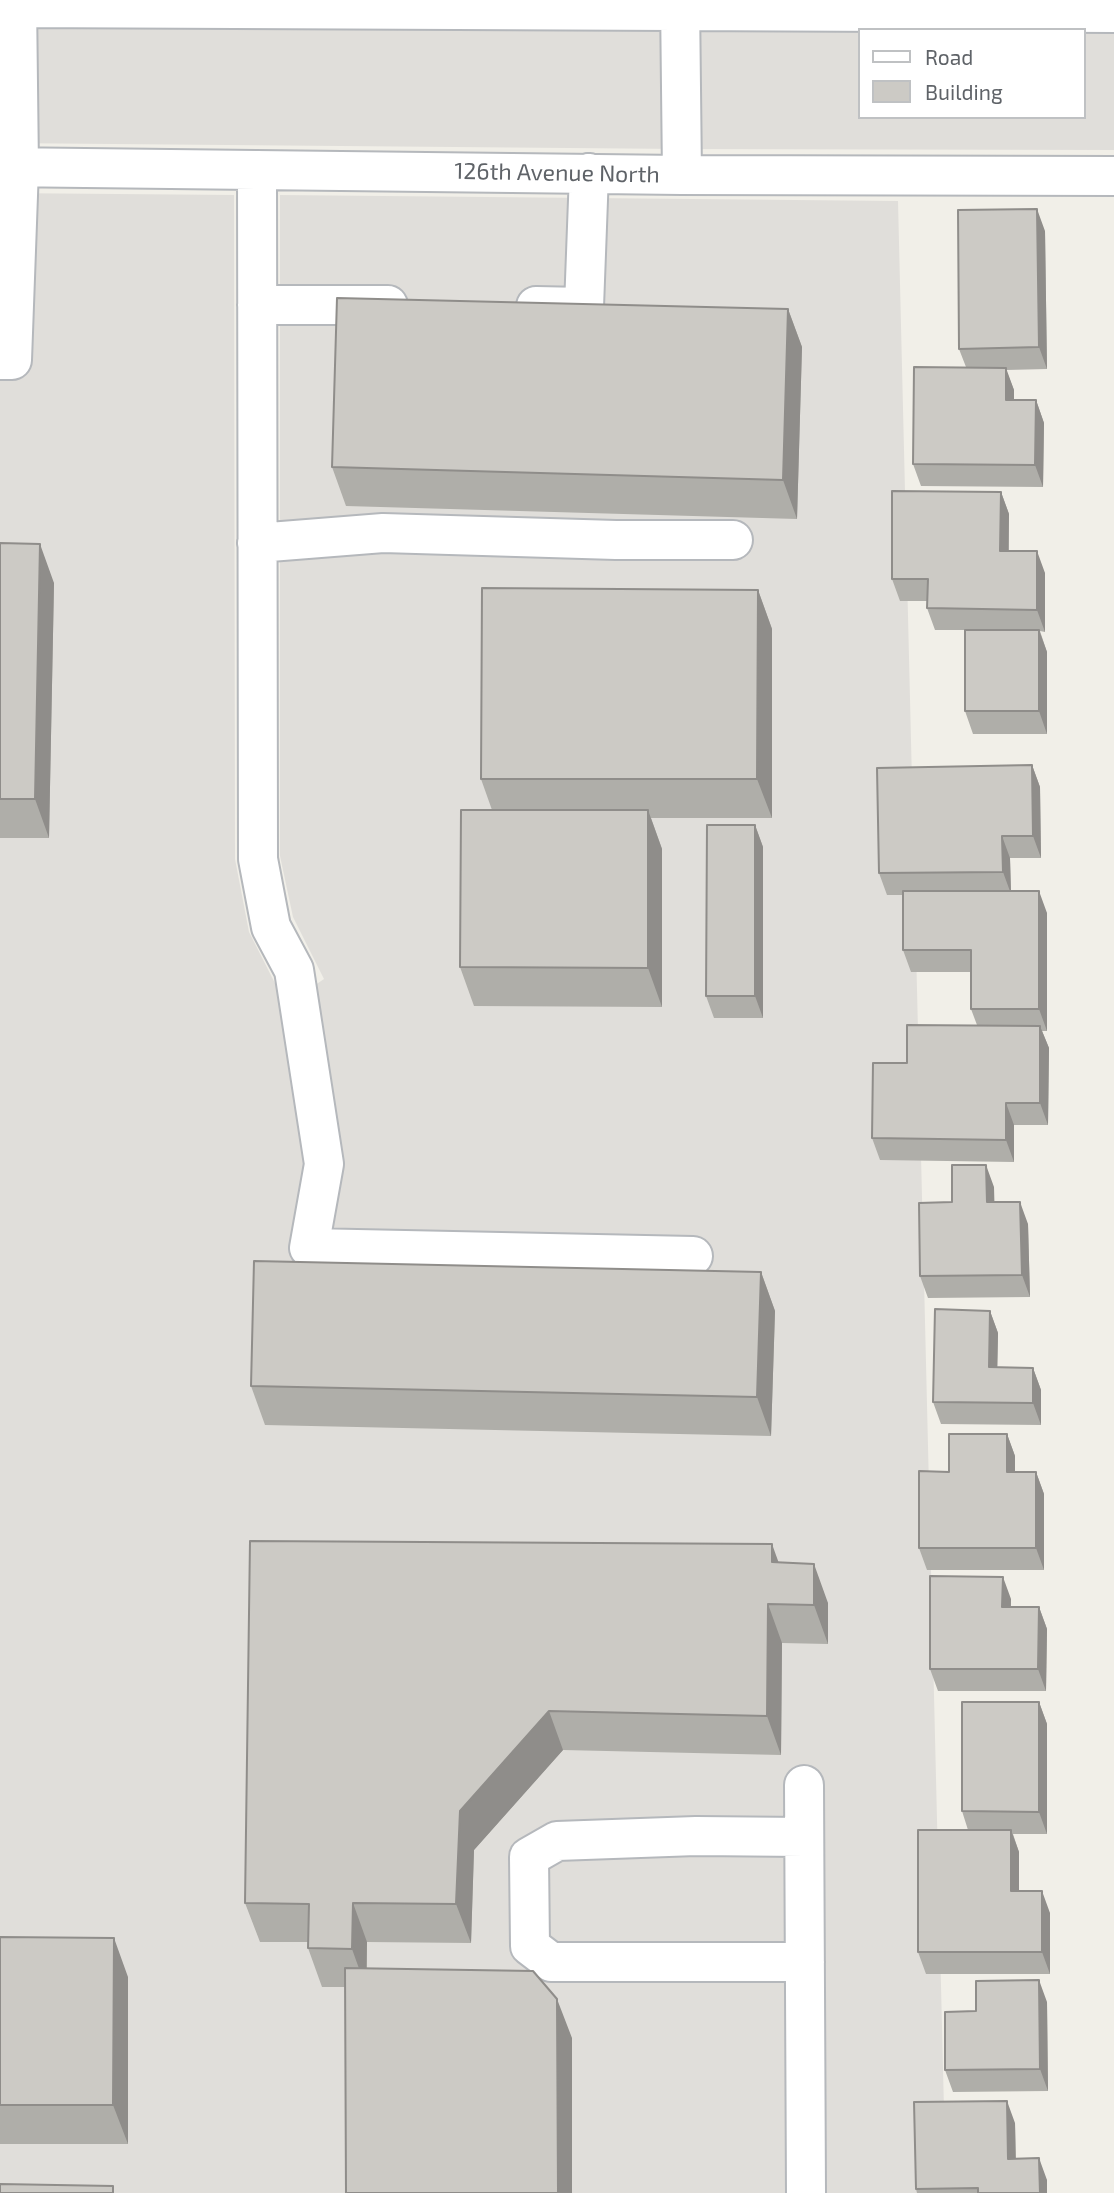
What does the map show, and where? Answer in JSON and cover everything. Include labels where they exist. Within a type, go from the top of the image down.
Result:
[{"type":"street","points":[[0,359],[12,360],[9,168],[17,4],[680,6],[1114,13]]},
{"type":"street","points":[[680,6],[682,175]]},
{"type":"street","name":"126th Avenue North","points":[[9,168],[682,175],[1114,176]]},
{"type":"street","points":[[257,170],[258,859],[271,926],[294,970],[324,1164],[309,1248],[693,1256]]},
{"type":"street","points":[[502,306],[584,307],[589,173]]},
{"type":"street","points":[[257,304],[420,306]]},
{"type":"street","points":[[257,543],[383,533],[733,541]]},
{"type":"street","points":[[804,1785],[806,2193]]},
{"type":"street","points":[[804,1837],[696,1836],[557,1841],[529,1857],[530,1946],[551,1962],[804,1962]]},
{"type":"shaded area","points":[[0,0],[1114,0],[1114,150],[0,143]]},
{"type":"shaded area","points":[[0,193],[234,195],[235,859],[249,932],[286,1005],[324,979],[293,917],[280,856],[280,195],[898,201],[946,2193],[0,2193]]},
{"type":"building","points":[[1037,209],[1039,347],[959,349],[958,210]]},
{"type":"building","points":[[337,298],[788,309],[783,480],[332,467]]},
{"type":"building","points":[[914,367],[1006,368],[1006,400],[1036,400],[1035,465],[913,464]]},
{"type":"building","points":[[892,491],[1001,492],[1000,551],[1037,551],[1037,610],[927,608],[928,579],[892,579]]},
{"type":"building","points":[[0,543],[40,544],[35,799],[0,799]]},
{"type":"building","points":[[482,588],[758,590],[757,779],[481,779]]},
{"type":"building","points":[[965,630],[1039,630],[1039,711],[965,711]]},
{"type":"building","points":[[1032,765],[1033,836],[1002,836],[1003,872],[879,873],[877,768]]},
{"type":"building","points":[[461,810],[648,810],[648,968],[460,967]]},
{"type":"building","points":[[707,825],[755,825],[755,996],[706,996]]},
{"type":"building","points":[[903,891],[1039,891],[1039,1009],[971,1009],[971,950],[903,950]]},
{"type":"building","points":[[907,1025],[1040,1026],[1040,1103],[1006,1103],[1006,1140],[872,1138],[873,1063],[907,1063]]},
{"type":"building","points":[[952,1165],[986,1165],[987,1202],[1020,1202],[1022,1275],[920,1276],[919,1203],[952,1202]]},
{"type":"building","points":[[254,1261],[761,1272],[757,1397],[251,1386]]},
{"type":"building","points":[[935,1309],[990,1311],[989,1367],[1033,1368],[1033,1403],[933,1402]]},
{"type":"building","points":[[949,1434],[1007,1434],[1007,1472],[1036,1472],[1036,1548],[919,1548],[919,1471],[949,1472]]},
{"type":"building","points":[[250,1541],[772,1544],[772,1562],[814,1564],[814,1605],[768,1604],[767,1716],[549,1711],[460,1811],[456,1904],[353,1903],[352,1949],[308,1948],[309,1904],[245,1903]]},
{"type":"building","points":[[930,1576],[1003,1577],[1002,1607],[1039,1607],[1038,1669],[930,1669]]},
{"type":"building","points":[[962,1702],[1039,1702],[1039,1812],[962,1811]]},
{"type":"building","points":[[918,1830],[1011,1830],[1011,1891],[1042,1891],[1042,1952],[918,1952]]},
{"type":"building","points":[[0,1937],[114,1938],[113,2105],[0,2105]]},
{"type":"building","points":[[345,1968],[533,1971],[557,1999],[558,2193],[346,2193]]},
{"type":"building","points":[[1039,1980],[1040,2069],[945,2070],[945,2012],[976,2011],[976,1981]]},
{"type":"building","points":[[1007,2101],[1008,2159],[1039,2158],[1040,2193],[978,2193],[978,2188],[916,2189],[914,2102]]},
{"type":"building","points":[[0,2184],[113,2186],[113,2193],[0,2193]]}]
